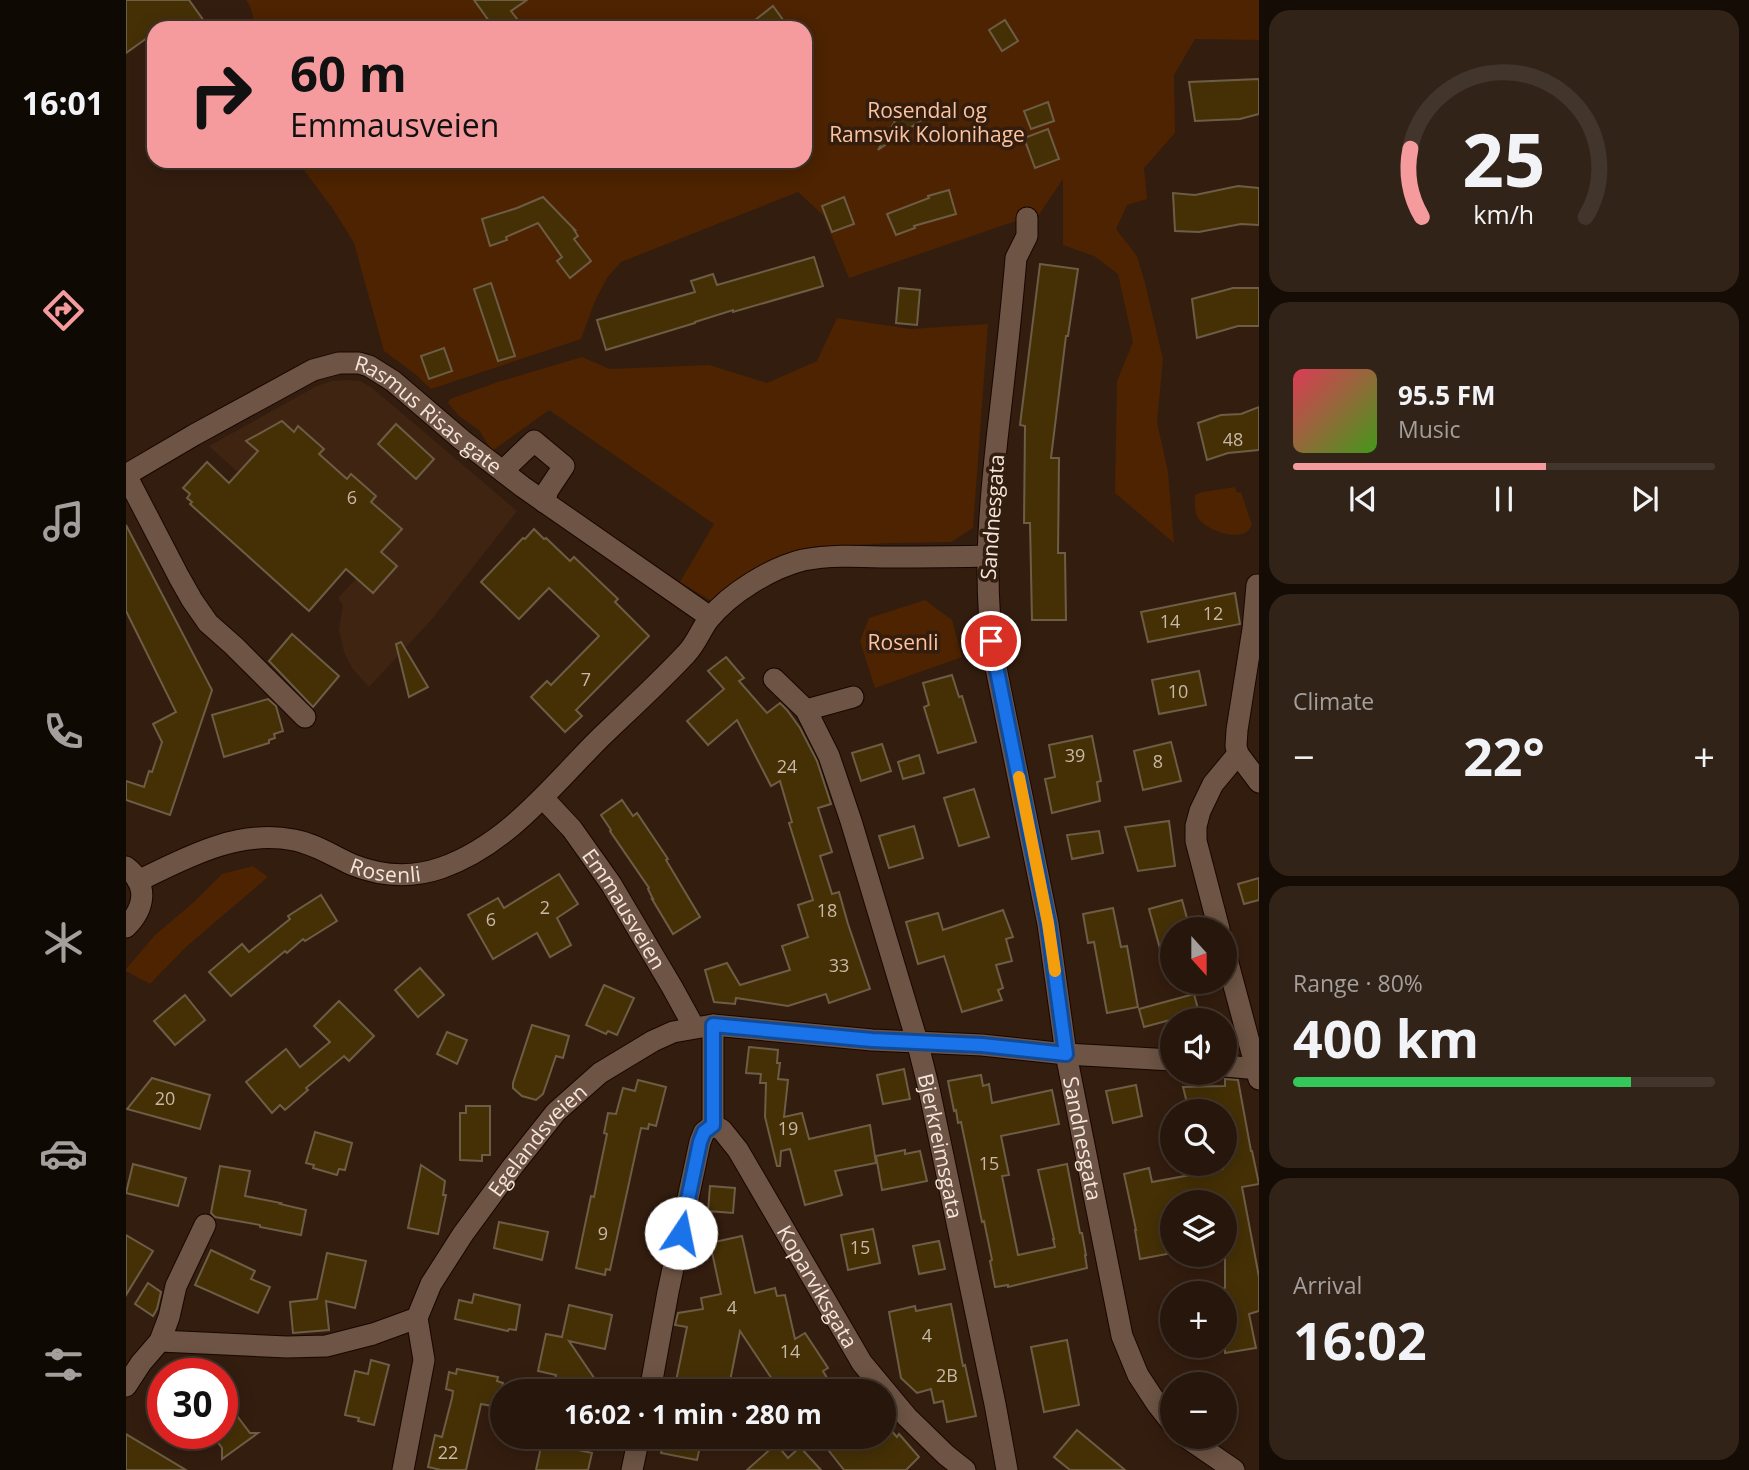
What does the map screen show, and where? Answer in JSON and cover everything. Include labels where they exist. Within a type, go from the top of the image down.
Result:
[{"type":"street","name":"Sandnesgata","points":[[1027,218],[1027,236],[1016,258],[990,505],[987,580],[989,624],[1048,923],[1066,1054],[1122,1336],[1138,1375],[1160,1408]]},
{"type":"street","name":"Rasmus Risas gate","points":[[304,717],[208,623],[179,577],[126,475],[301,376],[328,365],[348,362],[369,366],[393,381],[505,473],[710,617]]},
{"type":"street","points":[[505,473],[510,464],[534,441],[564,466],[544,502]]},
{"type":"street","name":"Rosenli","points":[[132,874],[213,847],[243,840],[272,838],[294,840],[319,848],[354,865],[382,873],[414,874],[439,869],[478,850],[520,821],[688,652],[710,617],[748,584],[775,570],[802,561],[833,556],[988,556]]},
{"type":"street","points":[[1257,585],[1237,730],[1238,754],[1259,782]]},
{"type":"street","name":"Bjerkreimsgata","points":[[774,680],[806,710],[829,756],[917,1041],[993,1392],[1007,1470]]},
{"type":"street","points":[[806,710],[853,697]]},
{"type":"street","points":[[1216,917],[1196,841],[1196,826],[1213,783],[1238,754]]},
{"type":"street","name":"Emmausveien","points":[[543,797],[572,830],[611,884],[678,997],[703,1026]]},
{"type":"street","points":[[126,926],[137,915],[141,904],[142,892],[132,874]]},
{"type":"street","points":[[1236,994],[1258,1073],[1237,1069]]},
{"type":"street","points":[[652,1379],[700,1142],[704,1132],[713,1125],[703,1026],[1160,1059]]},
{"type":"street","name":"Egelandsveien","points":[[417,1318],[431,1284],[463,1234],[556,1112],[600,1073],[627,1056],[673,1032],[703,1026]]},
{"type":"street","name":"Koparviksgata","points":[[713,1125],[722,1130],[737,1150],[862,1363],[907,1417],[965,1470]]},
{"type":"street","points":[[126,1386],[160,1340],[176,1286],[205,1225]]},
{"type":"street","points":[[160,1340],[265,1346],[326,1346],[373,1334],[417,1318],[425,1360],[403,1470]]},
{"type":"street","points":[[632,1470],[636,1449]]},
{"type":"street","points":[[1203,1449],[1234,1470]]},
{"type":"shaded area","points":[[346,380],[360,381],[371,387],[517,511],[433,618],[369,687],[352,668],[344,652],[339,630],[343,605],[338,598],[356,579],[209,446],[317,386]]},
{"type":"green space","name":"Rosendal og Ramsvik Kolonihage","points":[[246,0],[1259,0],[1259,40],[1195,39],[1174,75],[1175,133],[1144,168],[1147,199],[1127,205],[1116,229],[1137,256],[1163,359],[1157,422],[1168,472],[1174,543],[1115,493],[1117,381],[1133,342],[1118,274],[1094,256],[1063,245],[1063,179],[1038,216],[1019,220],[849,278],[823,215],[798,192],[621,262],[607,278],[595,301],[581,339],[431,389],[384,351],[354,243],[302,168],[812,168],[812,21],[254,21]]},
{"type":"green space","points":[[837,318],[911,329],[988,324],[973,528],[951,542],[818,547],[758,566],[713,602],[680,582],[714,524],[549,410],[492,451],[479,430],[459,416],[448,403],[450,399],[498,382],[582,357],[610,369],[709,365],[767,383],[817,361]]},
{"type":"green space","points":[[1235,487],[1237,493],[1241,492],[1252,525],[1248,531],[1242,534],[1226,534],[1210,528],[1198,518],[1195,495]]},
{"type":"green space","name":"Rosenli","points":[[925,600],[952,620],[962,657],[875,688],[860,641],[869,618]]},
{"type":"green space","points":[[253,866],[268,877],[187,946],[150,984],[126,971],[155,935],[222,874]]},
{"type":"building","points":[[126,0],[189,0],[204,21],[147,21],[147,38],[126,53]]},
{"type":"building","points":[[474,0],[527,0],[511,11],[519,21],[489,21]]},
{"type":"building","points":[[773,6],[784,21],[754,21]]},
{"type":"building","points":[[1005,20],[1018,41],[1002,51],[989,30]]},
{"type":"building","points":[[1259,79],[1259,114],[1240,119],[1195,121],[1189,82]]},
{"type":"building","points":[[1048,102],[1054,121],[1031,129],[1024,111]]},
{"type":"building","points":[[917,105],[926,117],[878,150],[904,106]]},
{"type":"building","points":[[1048,129],[1059,159],[1035,168],[1024,138]]},
{"type":"building","points":[[1238,186],[1259,188],[1259,225],[1241,224],[1199,232],[1175,231],[1173,193],[1195,195]]},
{"type":"building","points":[[949,190],[956,214],[914,226],[915,228],[896,235],[887,214]]},
{"type":"building","points":[[543,197],[575,230],[578,236],[574,239],[591,261],[570,278],[557,261],[562,257],[538,223],[490,246],[482,219]]},
{"type":"building","points":[[844,197],[854,224],[832,232],[822,206]]},
{"type":"building","points":[[814,257],[823,286],[733,310],[606,350],[597,320],[695,292],[691,281],[713,274],[717,285]]},
{"type":"building","points":[[1040,264],[1078,269],[1066,336],[1051,458],[1059,458],[1058,553],[1065,553],[1066,620],[1032,620],[1030,523],[1024,523],[1025,426],[1020,425]]},
{"type":"building","points":[[491,283],[515,356],[498,361],[474,289]]},
{"type":"building","points":[[899,288],[920,290],[917,325],[896,323]]},
{"type":"building","points":[[1233,288],[1259,288],[1259,326],[1238,326],[1197,338],[1192,299]]},
{"type":"building","points":[[444,348],[452,371],[429,379],[421,356]]},
{"type":"building","points":[[1259,407],[1259,450],[1228,453],[1207,460],[1198,423],[1221,415],[1241,414]]},
{"type":"building","points":[[282,421],[294,432],[298,426],[324,449],[319,454],[347,479],[351,474],[376,496],[371,502],[402,529],[381,552],[397,566],[373,593],[346,569],[309,611],[190,504],[192,502],[187,498],[190,494],[183,488],[207,462],[229,483],[258,451],[246,441]]},
{"type":"building","points":[[396,424],[434,459],[416,479],[378,444]]},
{"type":"building","points":[[126,525],[212,690],[170,815],[126,800],[126,781],[144,787],[149,771],[152,772],[162,742],[153,724],[176,712],[126,611]]},
{"type":"building","points":[[534,529],[570,561],[574,557],[618,599],[615,602],[649,636],[576,710],[582,716],[565,732],[531,697],[547,681],[551,685],[599,636],[549,588],[519,619],[481,582]]},
{"type":"building","points":[[1235,593],[1240,624],[1148,642],[1141,612]]},
{"type":"building","points":[[292,634],[339,676],[313,707],[269,661]]},
{"type":"building","points":[[401,642],[428,687],[409,697],[396,644]]},
{"type":"building","points":[[726,657],[744,678],[739,681],[767,713],[780,703],[787,710],[817,761],[831,804],[818,808],[832,852],[820,856],[832,894],[839,892],[870,989],[829,1003],[826,994],[788,1006],[736,998],[735,1004],[714,1002],[705,970],[727,963],[740,985],[790,970],[782,946],[808,937],[798,905],[813,900],[789,823],[792,822],[780,781],[771,786],[737,720],[708,745],[687,721],[724,689],[708,671]]},
{"type":"building","points":[[1199,671],[1206,705],[1159,714],[1152,680]]},
{"type":"building","points":[[952,675],[959,697],[962,696],[976,742],[938,753],[924,707],[929,705],[923,683]]},
{"type":"building","points":[[268,699],[276,706],[283,731],[274,734],[275,738],[269,740],[269,743],[224,757],[212,715]]},
{"type":"building","points":[[1092,736],[1101,781],[1097,782],[1100,801],[1052,813],[1045,779],[1055,777],[1049,745]]},
{"type":"building","points":[[1171,742],[1181,781],[1143,790],[1134,751]]},
{"type":"building","points":[[882,744],[891,771],[861,781],[852,753]]},
{"type":"building","points":[[919,755],[924,773],[903,779],[898,762]]},
{"type":"building","points":[[974,789],[989,837],[959,846],[944,798]]},
{"type":"building","points":[[622,800],[633,816],[637,813],[668,859],[666,860],[700,917],[673,934],[652,899],[649,888],[601,815]]},
{"type":"building","points":[[1169,821],[1175,866],[1138,871],[1125,827]]},
{"type":"building","points":[[914,826],[923,858],[889,868],[879,836]]},
{"type":"building","points":[[1099,831],[1103,853],[1072,859],[1067,835]]},
{"type":"building","points":[[559,874],[578,904],[557,918],[571,945],[550,957],[537,933],[493,959],[468,915],[498,898],[504,908]]},
{"type":"building","points":[[1259,878],[1259,900],[1244,904],[1238,884]]},
{"type":"building","points":[[321,895],[337,921],[305,941],[303,939],[287,953],[285,951],[231,996],[209,972],[242,944],[249,952],[290,919],[288,916]]},
{"type":"building","points":[[1182,900],[1187,917],[1160,917],[1160,949],[1149,909]]},
{"type":"building","points":[[1113,908],[1121,947],[1127,946],[1138,1007],[1107,1013],[1094,942],[1088,943],[1083,914]]},
{"type":"building","points":[[1003,910],[1013,937],[1006,939],[1012,961],[996,965],[1003,988],[998,990],[1002,1000],[962,1012],[944,956],[918,964],[906,922],[938,913],[943,930]]},
{"type":"building","points":[[420,968],[444,995],[418,1017],[395,990]]},
{"type":"building","points":[[604,985],[634,998],[617,1035],[608,1031],[606,1034],[586,1025]]},
{"type":"building","points":[[1194,994],[1198,1008],[1160,1008],[1160,1023],[1144,1027],[1139,1009]]},
{"type":"building","points":[[185,995],[205,1020],[175,1045],[154,1021]]},
{"type":"building","points":[[339,1001],[374,1036],[349,1061],[344,1056],[285,1110],[280,1105],[272,1113],[246,1082],[286,1049],[300,1067],[330,1042],[314,1026]]},
{"type":"building","points":[[532,1025],[569,1036],[563,1058],[556,1056],[543,1094],[536,1100],[522,1096],[513,1088]]},
{"type":"building","points":[[447,1032],[467,1040],[457,1064],[437,1054]]},
{"type":"building","points":[[749,1047],[778,1050],[778,1079],[788,1080],[784,1117],[802,1113],[809,1139],[870,1125],[876,1163],[835,1171],[842,1195],[805,1205],[790,1149],[781,1151],[780,1166],[777,1166],[765,1117],[766,1083],[760,1083],[761,1074],[746,1073]]},
{"type":"building","points":[[904,1069],[910,1099],[883,1104],[877,1075]]},
{"type":"building","points":[[981,1075],[983,1086],[989,1084],[992,1103],[1052,1090],[1059,1124],[1001,1136],[1009,1175],[1002,1176],[1018,1255],[1055,1247],[1038,1170],[1067,1164],[1087,1268],[1008,1287],[995,1287],[984,1221],[982,1222],[961,1122],[958,1123],[956,1110],[954,1111],[948,1081]]},
{"type":"building","points":[[152,1078],[210,1095],[200,1129],[127,1109]]},
{"type":"building","points":[[638,1080],[666,1087],[656,1126],[649,1124],[648,1129],[641,1128],[610,1270],[606,1269],[605,1275],[576,1268],[591,1196],[594,1197],[607,1134],[604,1133],[608,1113],[616,1114],[623,1088],[635,1091]]},
{"type":"building","points":[[1238,1080],[1259,1184],[1242,1187],[1259,1277],[1259,1311],[1249,1314],[1256,1348],[1237,1351],[1237,1281],[1225,1281],[1225,1267],[1237,1267],[1237,1190],[1160,1190],[1160,1255],[1140,1259],[1124,1174],[1149,1168],[1152,1182],[1185,1176],[1237,1176],[1237,1099],[1186,1099],[1183,1087],[1237,1085]]},
{"type":"building","points":[[1136,1085],[1142,1116],[1113,1123],[1106,1091]]},
{"type":"building","points":[[466,1106],[490,1106],[490,1155],[482,1155],[482,1161],[460,1160],[460,1113],[466,1113]]},
{"type":"building","points":[[315,1132],[352,1143],[345,1170],[339,1169],[337,1175],[313,1168],[314,1165],[306,1163]]},
{"type":"building","points":[[905,1150],[905,1154],[920,1151],[927,1181],[882,1190],[876,1156]]},
{"type":"building","points":[[133,1164],[186,1178],[178,1206],[126,1193]]},
{"type":"building","points":[[421,1165],[445,1181],[443,1195],[446,1195],[438,1234],[408,1228]]},
{"type":"building","points":[[220,1166],[250,1171],[245,1196],[306,1210],[301,1235],[215,1217],[211,1213]]},
{"type":"building","points":[[710,1186],[735,1188],[733,1213],[708,1211]]},
{"type":"building","points":[[499,1222],[548,1232],[542,1260],[494,1248]]},
{"type":"building","points":[[873,1229],[880,1263],[848,1270],[841,1235]]},
{"type":"building","points":[[126,1235],[153,1251],[126,1295]]},
{"type":"building","points":[[742,1236],[755,1293],[775,1288],[777,1296],[785,1295],[795,1339],[805,1333],[828,1368],[823,1371],[828,1379],[772,1379],[740,1331],[730,1379],[676,1379],[687,1327],[675,1325],[678,1313],[703,1309],[701,1298],[721,1294],[710,1243]]},
{"type":"building","points":[[939,1241],[945,1269],[919,1274],[913,1246]]},
{"type":"building","points":[[211,1250],[255,1271],[251,1279],[270,1287],[258,1313],[195,1285]]},
{"type":"building","points":[[327,1253],[366,1261],[355,1308],[326,1301],[329,1330],[293,1333],[290,1302],[317,1299]]},
{"type":"building","points":[[148,1283],[161,1292],[153,1316],[135,1304]]},
{"type":"building","points":[[474,1294],[520,1305],[516,1330],[508,1331],[455,1319],[459,1300],[472,1303]]},
{"type":"building","points":[[951,1304],[976,1416],[947,1422],[943,1401],[934,1403],[931,1389],[917,1393],[901,1378],[889,1312],[915,1306],[916,1311]]},
{"type":"building","points":[[569,1305],[612,1315],[605,1349],[569,1341],[595,1379],[555,1379],[556,1375],[538,1371],[546,1334],[562,1337]]},
{"type":"building","points":[[1067,1340],[1079,1405],[1044,1412],[1031,1347]]},
{"type":"building","points":[[371,1360],[389,1365],[374,1425],[345,1415],[355,1371],[368,1374]]},
{"type":"building","points":[[457,1369],[498,1377],[490,1379],[490,1406],[481,1404],[466,1470],[441,1470],[428,1467],[435,1435],[442,1437],[452,1398],[453,1391],[446,1389],[449,1372],[456,1374]]},
{"type":"building","points":[[238,1417],[250,1433],[258,1433],[238,1447]]},
{"type":"building","points":[[1077,1430],[1125,1470],[1070,1470],[1054,1457]]},
{"type":"building","points":[[126,1434],[186,1470],[126,1470]]},
{"type":"building","points":[[899,1434],[919,1457],[906,1470],[844,1470],[829,1451],[896,1449],[896,1436]]},
{"type":"building","points":[[222,1449],[236,1449],[222,1459]]},
{"type":"building","points":[[540,1449],[574,1449],[592,1453],[588,1470],[536,1470]]},
{"type":"building","points":[[662,1449],[699,1449],[697,1460],[661,1453]]},
{"type":"building","points":[[770,1449],[780,1449],[788,1458],[798,1449],[802,1449],[821,1470],[747,1470]]},
{"type":"slow traffic","points":[[1019,777],[1055,971]]},
{"type":"route","points":[[681,1233],[700,1142],[704,1132],[713,1125],[713,1025],[1066,1054],[1048,923],[991,641]]}]
